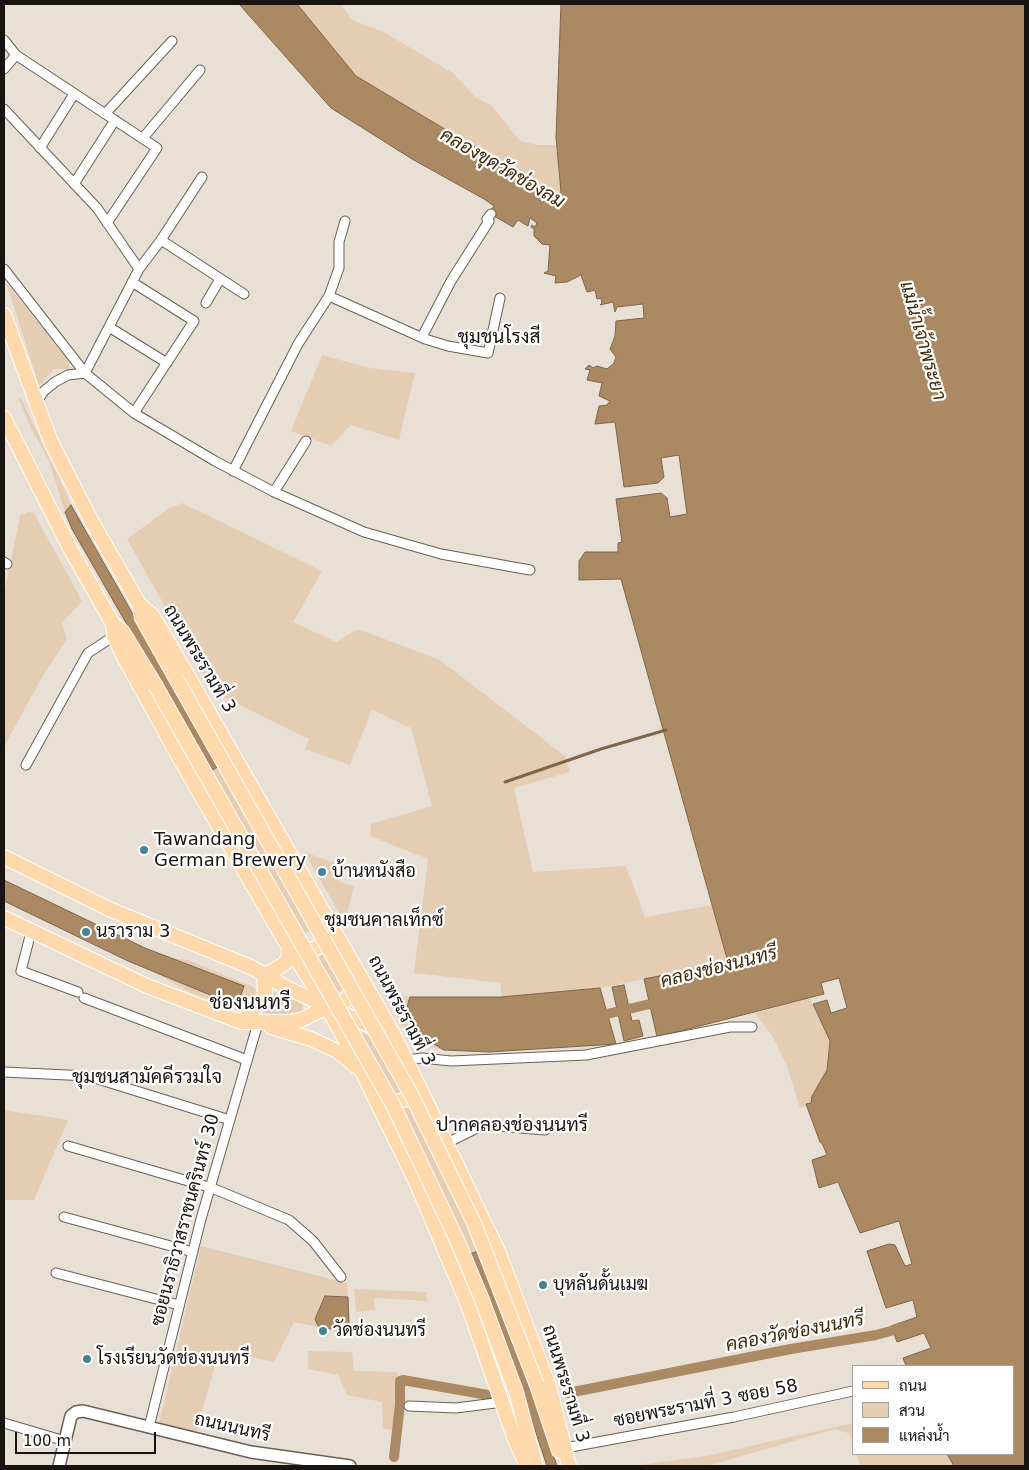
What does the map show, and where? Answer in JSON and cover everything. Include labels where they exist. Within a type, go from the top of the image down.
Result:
[{"type":"main road","name":"ถนนพระรามที่ 3","points":[[4,315],[50,442],[92,522],[139,604],[142,618],[412,1096],[474,1222],[537,1386],[550,1429],[568,1466]]},
{"type":"main road","points":[[4,418],[179,757],[289,948],[327,1007],[386,1120],[416,1182],[468,1305],[527,1466]]},
{"type":"main road","name":"ถนนพระรามที่ 3","points":[[139,604],[152,615],[166,638],[330,924],[358,969],[407,1060],[498,1251],[522,1309],[554,1404],[568,1466]]},
{"type":"main road","points":[[113,630],[122,631],[155,685],[392,1105],[430,1180],[464,1257],[516,1392],[536,1466]]},
{"type":"main road","points":[[4,857],[109,908],[253,968],[264,976],[327,1007],[395,1037]]},
{"type":"main road","points":[[4,918],[147,986],[241,1022],[258,1023],[301,1020],[327,1007],[340,1004],[347,999],[358,969]]},
{"type":"main road","points":[[289,948],[305,951],[316,948],[327,939],[330,924]]},
{"type":"main road","points":[[264,976],[284,964],[288,959],[289,948]]},
{"type":"main road","points":[[241,1022],[260,1003],[265,995],[264,976]]},
{"type":"main road","points":[[258,1023],[312,1039],[337,1051],[361,1070]]},
{"type":"main road","points":[[386,1120],[390,1109],[400,1101],[413,1097],[426,1100]]},
{"type":"street","points":[[4,40],[16,55],[157,148],[107,223]]},
{"type":"street","points":[[105,114],[172,41]]},
{"type":"street","points":[[4,69],[16,55]]},
{"type":"street","points":[[143,138],[200,70]]},
{"type":"street","points":[[40,148],[74,94]]},
{"type":"street","points":[[4,109],[74,184],[107,223],[139,269]]},
{"type":"street","points":[[74,184],[115,120]]},
{"type":"street","points":[[85,373],[139,269],[161,240],[202,177]]},
{"type":"street","points":[[422,337],[451,281],[490,221],[487,219],[491,214]]},
{"type":"street","points":[[233,471],[298,344],[328,296],[339,268],[338,251],[345,221]]},
{"type":"street","points":[[161,240],[244,294]]},
{"type":"street","points":[[4,270],[85,373],[134,413],[233,471],[274,492],[379,536],[441,554],[530,570]]},
{"type":"street","points":[[206,303],[220,279]]},
{"type":"street","points":[[132,282],[194,321],[134,413]]},
{"type":"street","points":[[328,296],[422,337],[448,346],[488,353],[500,298]]},
{"type":"street","points":[[109,326],[167,363]]},
{"type":"street","points":[[35,404],[44,390],[55,382],[68,375],[85,373]]},
{"type":"street","points":[[274,492],[306,441]]},
{"type":"street","points":[[26,765],[88,653],[113,630]]},
{"type":"street","points":[[31,932],[21,971],[247,1060]]},
{"type":"street","name":"ซอยนราธิวาสราชนครินทร์ 30","points":[[149,1427],[201,1220],[212,1188],[258,1023]]},
{"type":"street","points":[[407,1060],[422,1058],[451,1061],[586,1055],[730,1027],[752,1027]]},
{"type":"street","points":[[4,1072],[88,1076],[230,1120]]},
{"type":"street","points":[[447,1142],[480,1127],[498,1126],[546,1130]]},
{"type":"street","points":[[68,1146],[212,1188],[288,1220],[313,1241],[341,1277]]},
{"type":"street","points":[[64,1217],[193,1252]]},
{"type":"street","points":[[56,1273],[179,1305]]},
{"type":"street","name":"ซอยพระรามที่ 3 ซอย 58","points":[[565,1448],[734,1417],[852,1391]]},
{"type":"street","points":[[409,1406],[456,1408],[502,1402]]},
{"type":"street","name":"ถนนนนทรี","points":[[59,1466],[71,1416],[76,1412],[149,1427],[251,1452],[350,1466]]},
{"type":"street","points":[[4,1423],[65,1441]]},
{"type":"green space","points":[[297,4],[341,4],[352,20],[384,32],[453,73],[476,98],[491,105],[520,141],[537,145],[556,145],[561,193],[540,203],[535,183],[356,76]]},
{"type":"green space","points":[[6,282],[69,362],[70,369],[54,369],[39,386]]},
{"type":"green space","points":[[322,355],[370,368],[415,373],[399,440],[351,425],[331,446],[291,431]]},
{"type":"green space","points":[[21,398],[71,505],[65,512],[49,461],[29,424],[19,399]]},
{"type":"green space","points":[[182,503],[322,571],[293,622],[336,642],[358,629],[440,660],[565,756],[570,772],[514,788],[533,872],[626,866],[645,917],[712,905],[729,962],[600,988],[501,997],[501,983],[414,973],[428,859],[370,836],[371,824],[432,806],[411,728],[372,710],[350,765],[305,749],[309,739],[213,692],[127,539],[168,509]]},
{"type":"green space","points":[[28,512],[34,513],[82,601],[62,623],[67,639],[41,679],[4,747],[4,594],[20,516]]},
{"type":"green space","points":[[219,766],[319,926],[304,934],[296,932],[208,773]]},
{"type":"green space","points":[[304,852],[343,866],[339,882],[354,886],[345,923]]},
{"type":"green space","points":[[331,949],[357,991],[345,993],[330,989],[312,961]]},
{"type":"green space","points":[[170,958],[188,960],[253,987],[258,993],[254,1005],[241,1011],[189,992],[153,972]]},
{"type":"green space","points":[[271,992],[301,1001],[303,1010],[299,1016],[264,1013],[273,1004]]},
{"type":"green space","points":[[384,992],[410,997],[406,1010],[422,1037],[444,1050],[425,1046],[407,1035]]},
{"type":"green space","points":[[810,998],[830,1041],[827,1070],[812,1096],[812,1103],[800,1108],[787,1066],[773,1037],[755,1013]]},
{"type":"green space","points":[[354,1030],[384,1041],[414,1093],[392,1100]]},
{"type":"green space","points":[[418,1102],[478,1251],[470,1254],[398,1107]]},
{"type":"green space","points":[[4,1110],[68,1120],[34,1200],[4,1200]]},
{"type":"green space","points":[[201,1246],[347,1283],[351,1334],[294,1322],[274,1362],[219,1350],[196,1434],[159,1424]]},
{"type":"green space","points":[[354,1289],[427,1292],[427,1301],[374,1298],[375,1310],[356,1312]]},
{"type":"green space","points":[[308,1351],[352,1352],[354,1371],[397,1372],[394,1430],[383,1429],[382,1402],[347,1395],[338,1375],[308,1369]]},
{"type":"green space","points":[[852,1423],[852,1440],[848,1433],[835,1429],[707,1466],[631,1466],[706,1456]]},
{"type":"green space","points":[[857,1455],[948,1455],[954,1466],[860,1466]]},
{"type":"water","points":[[239,4],[297,4],[356,76],[535,183],[541,203],[561,192],[556,138],[561,4],[1025,4],[1025,1466],[954,1466],[948,1455],[1014,1455],[1014,1365],[906,1365],[903,1358],[931,1348],[924,1333],[897,1342],[891,1326],[917,1317],[913,1300],[886,1308],[867,1251],[889,1244],[895,1245],[905,1266],[912,1264],[899,1221],[860,1233],[838,1182],[819,1188],[812,1160],[827,1155],[820,1142],[806,1104],[811,1103],[812,1096],[827,1070],[830,1041],[813,1004],[827,1000],[831,1013],[847,1008],[839,978],[821,983],[824,994],[657,1037],[644,979],[728,962],[621,579],[579,580],[579,561],[585,552],[618,552],[618,543],[622,542],[616,499],[661,493],[667,498],[670,517],[687,514],[679,455],[661,458],[664,477],[658,483],[624,487],[615,422],[595,424],[599,406],[607,405],[610,401],[599,396],[602,383],[587,380],[590,370],[585,369],[589,365],[593,368],[597,366],[607,369],[614,363],[616,357],[610,349],[615,336],[616,321],[644,318],[643,304],[617,307],[615,312],[613,302],[600,305],[602,303],[601,298],[597,299],[595,290],[587,292],[581,275],[567,282],[555,283],[556,276],[544,273],[548,271],[550,245],[542,244],[534,236],[534,229],[531,227],[532,225],[535,227],[537,223],[530,218],[528,226],[518,220],[513,227],[489,213],[494,206],[484,199],[412,159],[331,108]]},
{"type":"water","points":[[71,505],[219,766],[211,771],[72,529],[65,512]]},
{"type":"water","points":[[4,880],[145,948],[244,986],[237,1006],[128,961],[4,901]]},
{"type":"water","points":[[624,985],[632,1021],[639,1020],[643,1036],[624,1041],[612,987]]},
{"type":"water","points":[[600,988],[616,1044],[489,1052],[444,1050],[422,1037],[406,1010],[410,997],[501,997]]},
{"type":"water","points":[[478,1251],[522,1362],[557,1466],[547,1466],[521,1388],[470,1254]]},
{"type":"water","points":[[325,1296],[348,1297],[349,1328],[335,1330],[318,1326],[315,1319]]},
{"type":"waterway","points":[[505,782],[601,749],[666,730]]},
{"type":"waterway","name":"คลองช่องนนทรี","points":[[594,1017],[663,1001]]},
{"type":"waterway","name":"คลองวัดช่องนนทรี","points":[[568,1393],[791,1349],[876,1335],[905,1327]]},
{"type":"waterway","name":"คลองวัดช่องนนทรี","points":[[394,1457],[400,1404],[400,1381],[488,1395]]},
{"type":"place","name":"Tawandang German Brewery","points":[[144,850]]},
{"type":"place","name":"บ้านหนังสือ","points":[[322,872]]},
{"type":"place","name":"นราราม 3","points":[[86,932]]},
{"type":"place","name":"บุหลันดั้นเมฆ","points":[[543,1285]]},
{"type":"place","name":"วัดช่องนนทรี","points":[[323,1331]]},
{"type":"place","name":"โรงเรียนวัดช่องนนทรี","points":[[87,1359]]},
{"type":"district","name":"ชุมชนโรงสี","points":[[499,338]]},
{"type":"district","name":"ชุมชนคาลเท็กซ์","points":[[384,921]]},
{"type":"district","name":"ช่องนนทรี","points":[[250,1004]]},
{"type":"district","name":"ชุมชนสามัคคีรวมใจ","points":[[147,1078]]},
{"type":"district","name":"ปากคลองช่องนนทรี","points":[[512,1126]]},
{"type":"water label","name":"คลองขุดวัดช่องลม","points":[[502,169]]},
{"type":"water label","name":"แม่น้ำเจ้าพระยา","points":[[922,341]]}]
